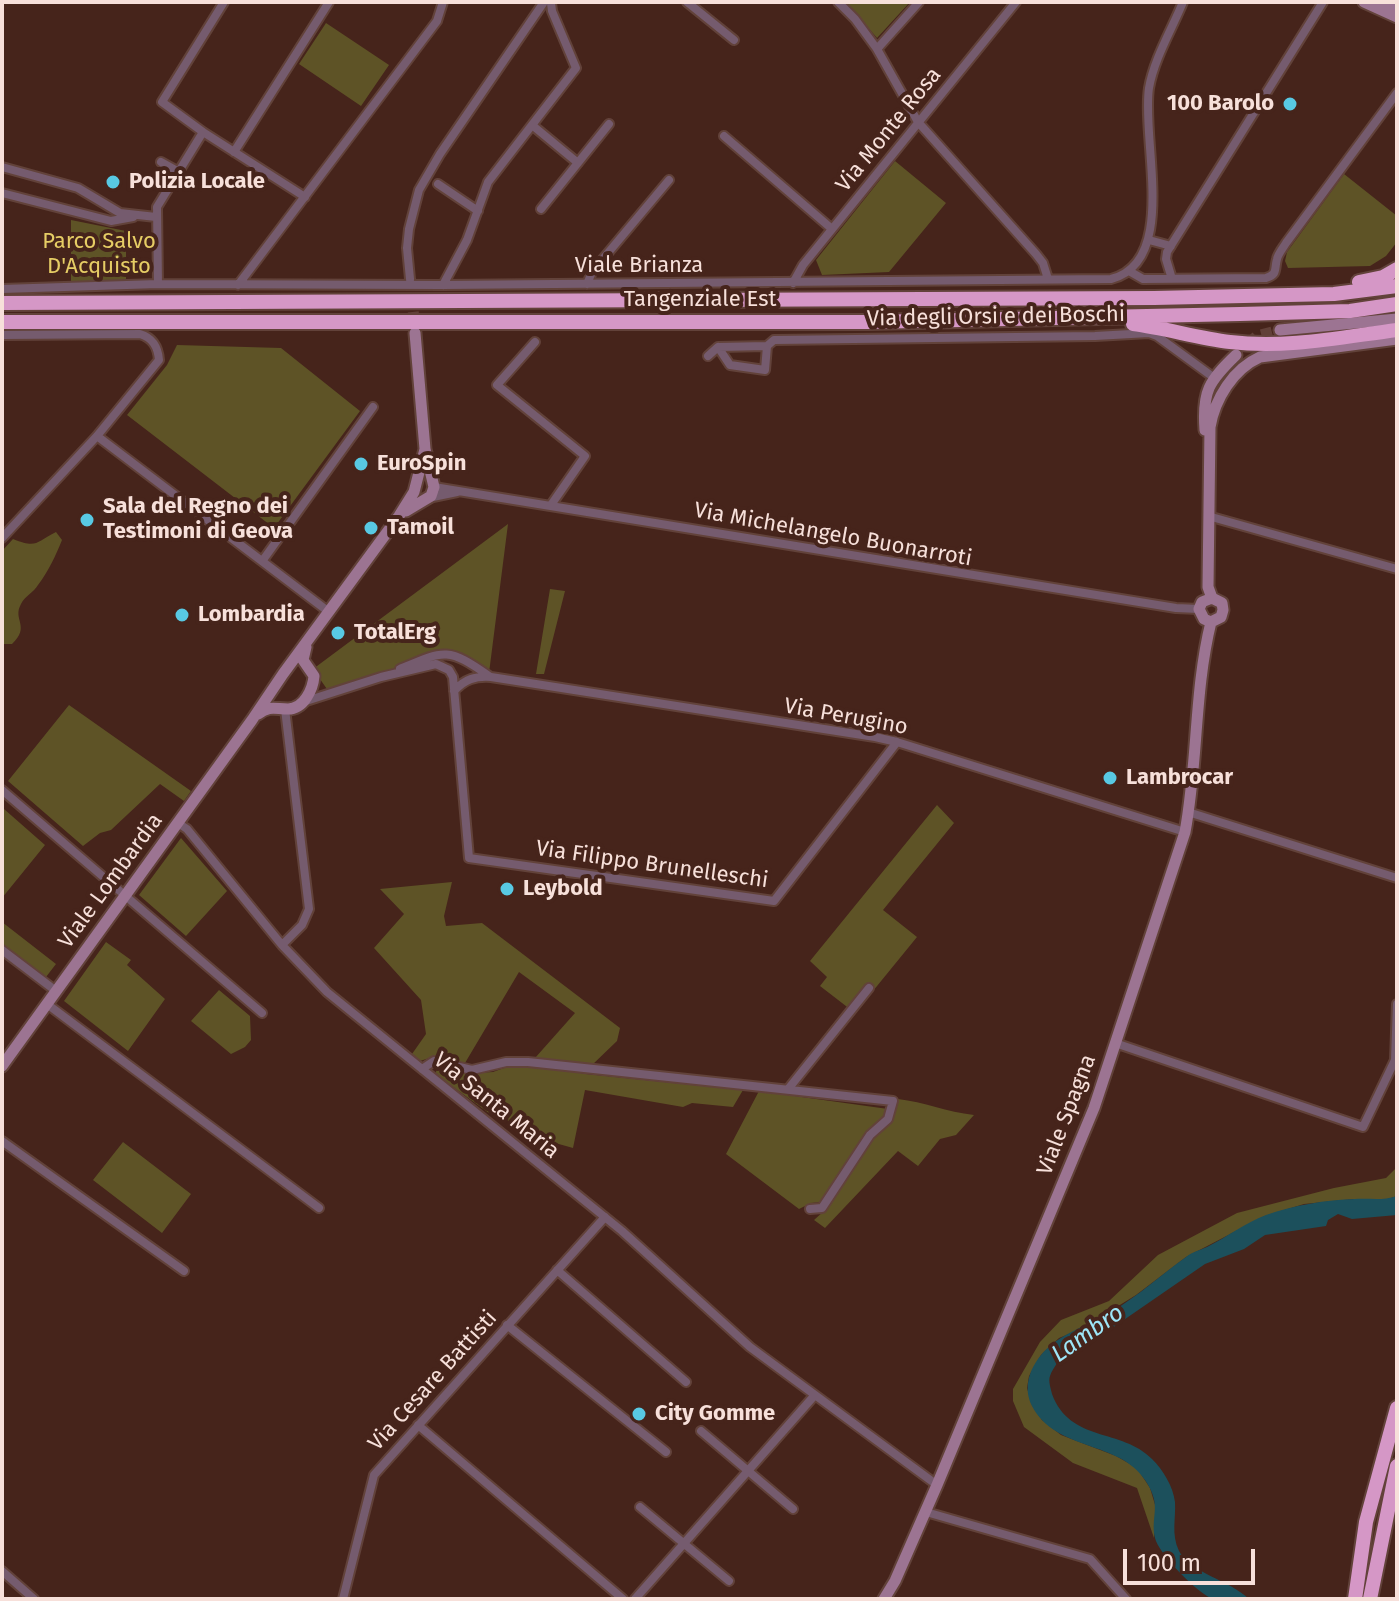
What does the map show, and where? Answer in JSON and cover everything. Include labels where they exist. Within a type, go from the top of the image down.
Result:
[{"type":"highway","points":[[1187,297],[1271,287],[1369,281],[1397,269]]},
{"type":"highway","name":"Tangenziale Est","points":[[2,303],[1187,297],[1334,294],[1397,286]]},
{"type":"highway","name":"Tangenziale Est","points":[[2,322],[868,322],[1334,311],[1397,304]]},
{"type":"highway","points":[[868,322],[1132,324],[1229,342],[1260,344],[1295,344],[1397,330]]},
{"type":"highway","points":[[1355,1599],[1366,1522],[1397,1408]]},
{"type":"highway","points":[[1370,1599],[1397,1466]]},
{"type":"street","points":[[224,2],[162,102],[305,197]]},
{"type":"street","points":[[234,152],[329,2]]},
{"type":"street","points":[[238,285],[437,21],[443,2]]},
{"type":"street","points":[[443,285],[457,263],[488,182],[576,68],[549,2]]},
{"type":"street","points":[[410,279],[409,229],[419,190],[440,154],[549,2]]},
{"type":"street","points":[[687,2],[734,40]]},
{"type":"street","points":[[877,49],[919,2]]},
{"type":"street","name":"Via Monte Rosa","points":[[793,283],[803,265],[1016,2]]},
{"type":"street","points":[[1129,271],[1144,254],[1149,240],[1149,87],[1183,2]]},
{"type":"street","points":[[1172,279],[1166,259],[1171,246],[1323,2]]},
{"type":"street","points":[[1364,2],[1396,13]]},
{"type":"street","points":[[1385,2],[1396,13]]},
{"type":"street","points":[[840,3],[877,49],[918,122],[1036,254],[1043,263],[1048,279]]},
{"type":"street","name":"Viale Brianza","points":[[2,289],[158,284],[443,285],[1111,279],[1129,271],[1143,279],[1266,278],[1273,276],[1277,258],[1286,243],[1397,93]]},
{"type":"street","points":[[541,209],[609,124]]},
{"type":"street","points":[[532,125],[578,163]]},
{"type":"street","points":[[158,284],[157,207],[203,132]]},
{"type":"street","points":[[724,136],[832,229]]},
{"type":"street","points":[[161,162],[179,172]]},
{"type":"street","points":[[2,167],[78,188],[96,196],[114,210],[137,217]]},
{"type":"street","points":[[587,284],[592,272],[669,180]]},
{"type":"street","points":[[438,184],[478,211]]},
{"type":"street","points":[[2,193],[111,221],[156,217]]},
{"type":"street","points":[[1149,240],[1171,246]]},
{"type":"street","points":[[1280,330],[1397,319]]},
{"type":"street","name":"Via degli Orsi e dei Boschi","points":[[718,347],[767,346],[774,340],[1095,336],[1139,332],[1157,336],[1213,377]]},
{"type":"street","points":[[415,333],[425,449],[425,489]]},
{"type":"street","points":[[2,335],[140,334],[154,343],[159,360],[97,436],[2,538]]},
{"type":"street","name":"Viale Spagna","points":[[1208,458],[1213,413],[1226,387],[1251,361],[1260,357],[1397,339]]},
{"type":"street","points":[[535,342],[497,385],[585,456],[551,505]]},
{"type":"street","points":[[708,356],[718,347],[730,365],[765,370],[767,346]]},
{"type":"street","points":[[1226,387],[1213,377],[1236,355]]},
{"type":"street","name":"Viale Spagna","points":[[884,1599],[926,1512],[1094,1108],[1185,832],[1204,649],[1211,622],[1218,620],[1223,610],[1222,603],[1212,598],[1208,587],[1208,458],[1204,412],[1213,377]]},
{"type":"street","points":[[263,560],[373,407]]},
{"type":"street","points":[[97,436],[329,612]]},
{"type":"street","name":"Via Michelangelo Buonarroti","points":[[425,489],[461,491],[987,579],[1199,609]]},
{"type":"street","name":"Viale Lombardia","points":[[2,1066],[7,1050],[47,1004],[399,516],[425,489]]},
{"type":"street","points":[[1208,516],[1397,569]]},
{"type":"street","points":[[1211,622],[1201,616],[1199,609],[1205,600],[1212,598]]},
{"type":"street","name":"Viale Lombardia","points":[[306,665],[303,654],[308,643]]},
{"type":"street","name":"Via Perugino","points":[[381,677],[437,653],[466,661],[491,677]]},
{"type":"street","points":[[290,666],[295,663],[306,665],[312,672],[314,682],[302,702]]},
{"type":"street","name":"Via Perugino","points":[[302,702],[381,677],[436,664],[449,670],[454,691]]},
{"type":"street","name":"Via Perugino","points":[[454,691],[476,676],[491,677],[897,742],[1185,832]]},
{"type":"street","points":[[314,682],[329,693]]},
{"type":"street","points":[[273,689],[272,699],[282,708],[309,909],[302,925],[282,945]]},
{"type":"street","name":"Via Filippo Brunelleschi","points":[[454,691],[469,858],[774,901],[897,742]]},
{"type":"street","name":"Viale Lombardia","points":[[252,720],[266,709],[302,702]]},
{"type":"street","points":[[4,795],[262,1013]]},
{"type":"street","points":[[1188,812],[1397,878]]},
{"type":"street","name":"Via Santa Maria","points":[[178,823],[187,829],[282,945],[327,992],[605,1217],[740,1339],[937,1485]]},
{"type":"street","points":[[2,950],[56,991]]},
{"type":"street","points":[[789,1088],[869,988]]},
{"type":"street","points":[[47,1004],[319,1208]]},
{"type":"street","points":[[1115,1043],[1363,1127],[1395,1060],[1397,1004]]},
{"type":"street","points":[[422,1069],[434,1061],[472,1070],[506,1062],[528,1062],[893,1101],[888,1119],[870,1135],[822,1208],[810,1209]]},
{"type":"street","points":[[2,1141],[184,1271]]},
{"type":"street","name":"Via Cesare Battisti","points":[[343,1599],[374,1475],[605,1217]]},
{"type":"street","points":[[557,1270],[686,1382]]},
{"type":"street","points":[[507,1325],[666,1452]]},
{"type":"street","points":[[635,1599],[814,1396]]},
{"type":"street","points":[[418,1425],[623,1599]]},
{"type":"street","points":[[701,1431],[793,1509]]},
{"type":"street","points":[[640,1507],[729,1581]]},
{"type":"street","points":[[926,1512],[1090,1559],[1126,1599]]},
{"type":"street","points":[[2,1571],[34,1599]]},
{"type":"green space","points":[[850,2],[910,2],[877,38],[848,5]]},
{"type":"green space","points":[[326,23],[389,65],[361,106],[299,64]]},
{"type":"green space","points":[[895,161],[946,203],[889,272],[822,275],[816,260]]},
{"type":"green space","points":[[1344,174],[1397,216],[1397,242],[1386,256],[1370,266],[1288,268],[1285,261],[1287,252]]},
{"type":"green space","name":"Parco Salvo D'Acquisto","points":[[71,220],[126,231],[126,282],[71,283]]},
{"type":"green space","points":[[177,345],[281,348],[360,411],[274,528],[127,415],[167,365]]},
{"type":"green space","points":[[508,524],[489,673],[445,654],[329,692],[313,669]]},
{"type":"green space","points":[[56,532],[62,540],[54,557],[42,580],[22,601],[18,614],[20,632],[12,644],[2,644],[2,551],[13,539],[32,544]]},
{"type":"green space","points":[[550,589],[565,591],[544,674],[536,674]]},
{"type":"green space","points":[[69,705],[191,791],[184,801],[160,784],[111,830],[100,833],[83,846],[8,781]]},
{"type":"green space","points":[[937,805],[954,823],[883,910],[917,937],[855,1013],[820,986],[827,977],[810,961]]},
{"type":"green space","points":[[4,809],[45,845],[2,898],[2,811]]},
{"type":"green space","points":[[181,838],[227,891],[186,936],[139,895]]},
{"type":"green space","points":[[452,882],[444,916],[446,926],[482,923],[620,1028],[617,1041],[591,1066],[535,1058],[575,1013],[519,972],[465,1063],[436,1056],[420,1061],[412,1054],[426,1034],[421,1000],[374,948],[404,914],[380,889]]},
{"type":"green space","points":[[2,922],[56,964],[46,977],[2,945]]},
{"type":"green space","points":[[106,942],[131,960],[127,965],[165,999],[128,1051],[64,1001]]},
{"type":"green space","points":[[219,990],[250,1016],[251,1040],[231,1054],[191,1021]]},
{"type":"green space","points":[[439,1065],[474,1073],[493,1072],[512,1065],[549,1067],[586,1074],[743,1090],[733,1107],[692,1103],[683,1107],[585,1090],[573,1148],[516,1132],[511,1121],[500,1121],[435,1074]]},
{"type":"green space","points":[[759,1091],[888,1109],[886,1116],[866,1133],[821,1202],[799,1209],[726,1154]]},
{"type":"green space","points":[[898,1099],[974,1115],[956,1135],[940,1139],[918,1166],[898,1151],[825,1228],[814,1220],[824,1211],[874,1137],[892,1121]]},
{"type":"green space","points":[[123,1142],[191,1194],[162,1233],[93,1180]]},
{"type":"green space","points":[[1397,1167],[1397,1196],[1385,1200],[1354,1199],[1304,1204],[1265,1216],[1186,1257],[1136,1295],[1081,1329],[1059,1338],[1041,1355],[1029,1376],[1027,1388],[1032,1405],[1042,1420],[1061,1435],[1116,1456],[1137,1468],[1150,1488],[1156,1508],[1154,1538],[1137,1488],[1073,1463],[1024,1427],[1013,1401],[1013,1389],[1040,1342],[1061,1320],[1109,1301],[1158,1255],[1237,1213],[1386,1178]]},
{"type":"water","name":"Lambro","points":[[1397,1196],[1397,1215],[1352,1219],[1338,1214],[1328,1220],[1326,1226],[1265,1235],[1244,1249],[1205,1264],[1086,1346],[1067,1350],[1051,1373],[1052,1394],[1060,1410],[1071,1420],[1140,1449],[1160,1468],[1174,1496],[1175,1539],[1184,1558],[1249,1599],[1226,1600],[1206,1596],[1171,1563],[1158,1545],[1154,1530],[1153,1497],[1134,1467],[1120,1458],[1071,1439],[1043,1421],[1029,1399],[1029,1379],[1033,1367],[1056,1341],[1123,1305],[1188,1255],[1258,1218],[1310,1204]]},
{"type":"tunnel","points":[[410,279],[415,330]]},
{"type":"tunnel","points":[[1248,344],[1257,336],[1280,330]]},
{"type":"place","name":"100 Barolo","points":[[1290,104]]},
{"type":"place","name":"Polizia Locale","points":[[113,182]]},
{"type":"place","name":"EuroSpin","points":[[361,464]]},
{"type":"place","name":"Sala del Regno dei Testimoni di Geova","points":[[87,520]]},
{"type":"place","name":"Tamoil","points":[[371,528]]},
{"type":"place","name":"Lombardia","points":[[182,615]]},
{"type":"place","name":"TotalErg","points":[[338,633]]},
{"type":"place","name":"Lambrocar","points":[[1110,778]]},
{"type":"place","name":"Leybold","points":[[507,889]]},
{"type":"place","name":"City Gomme","points":[[639,1414]]}]
